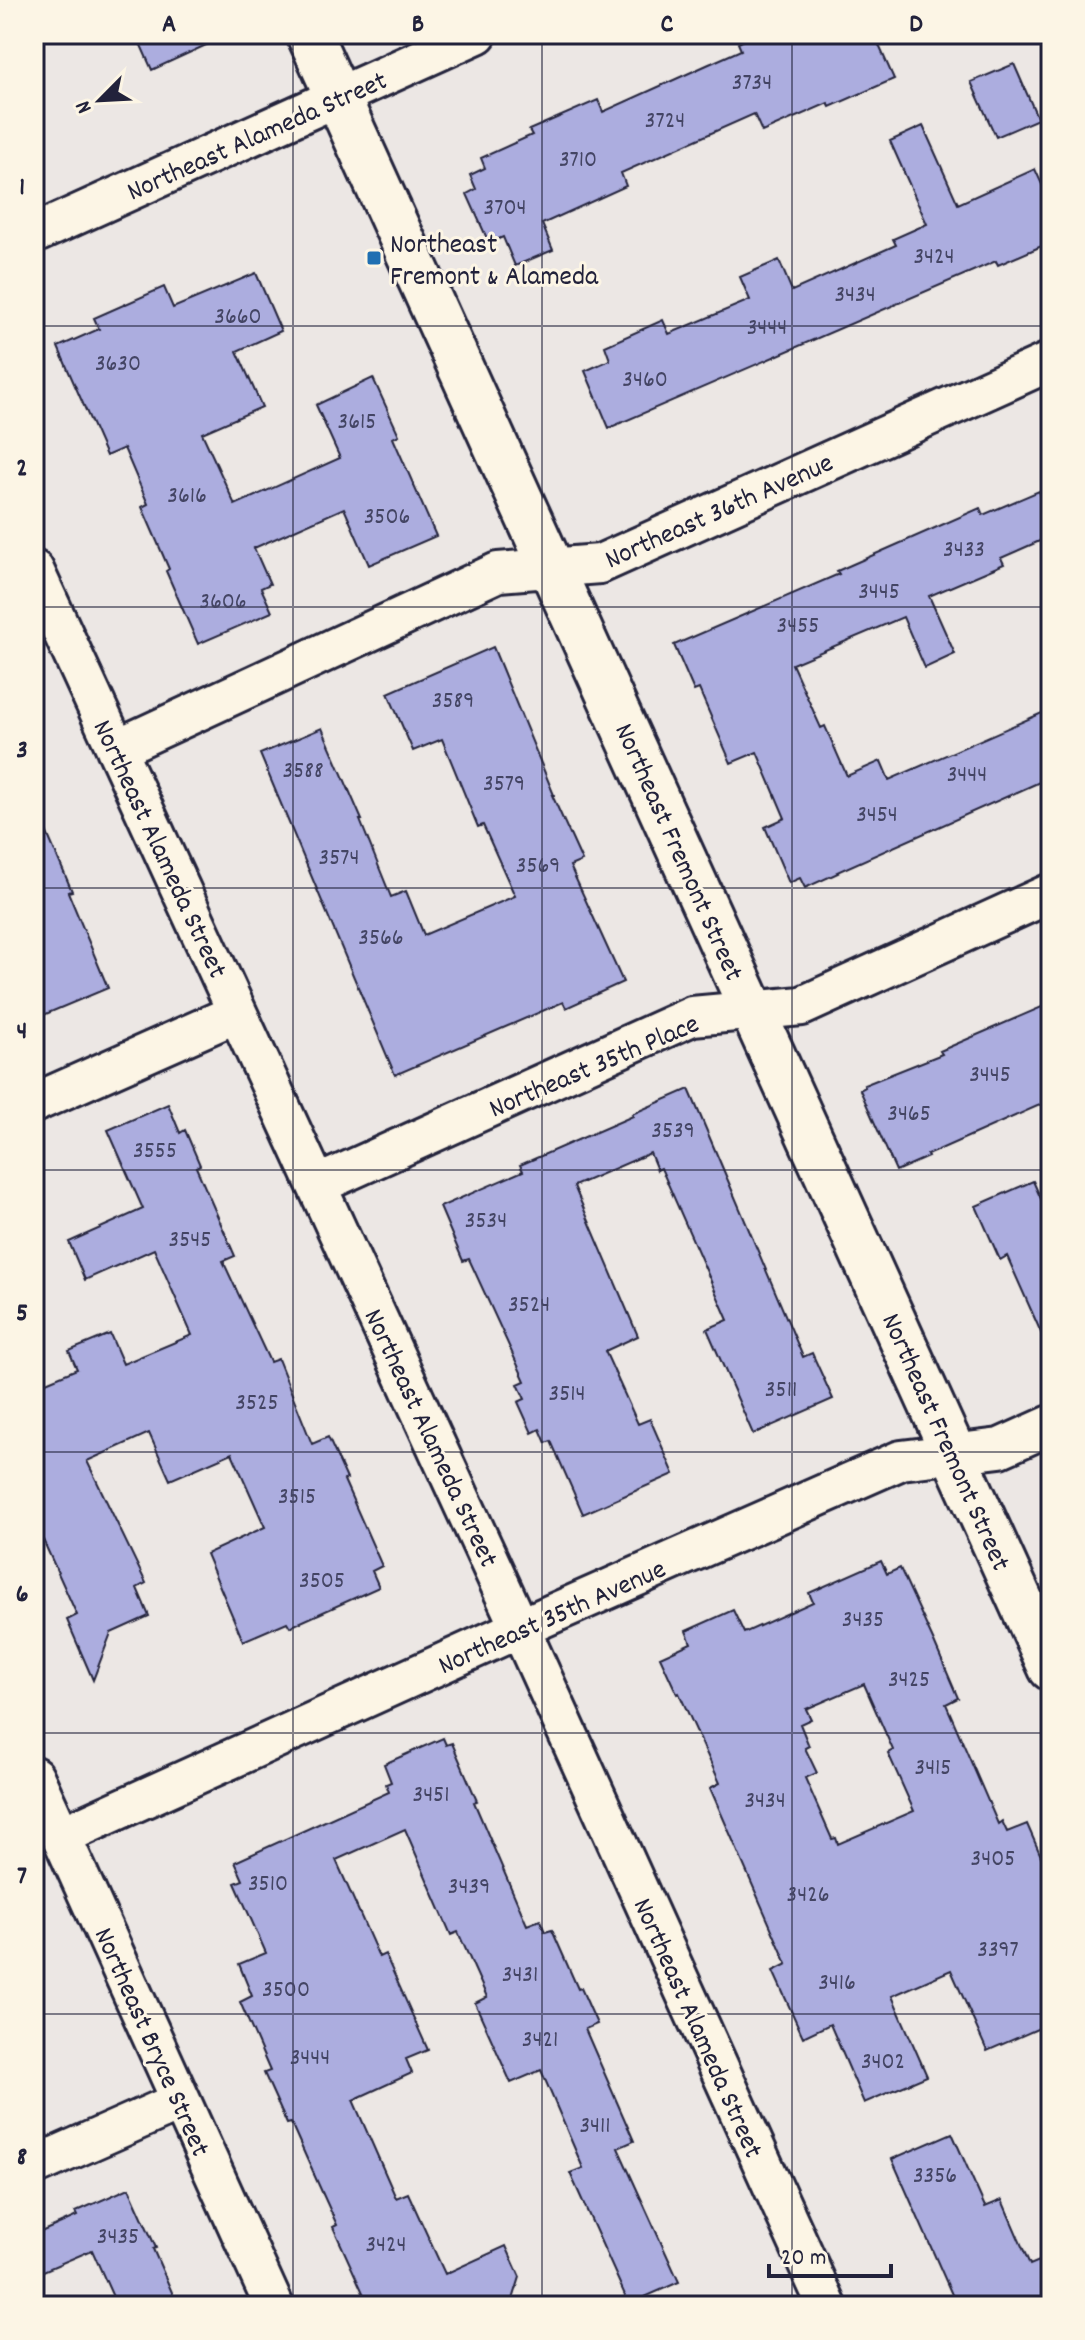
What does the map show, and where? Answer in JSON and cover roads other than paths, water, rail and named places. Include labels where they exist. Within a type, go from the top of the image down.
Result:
[{"type":"main road","name":"Northeast Fremont Street","points":[[309,34],[1051,1668]]},
{"type":"street","name":"Northeast Alameda Street","points":[[34,234],[477,34]]},
{"type":"street","name":"Northeast 36th Avenue","points":[[116,749],[498,572],[600,564],[1051,361]]},
{"type":"street","name":"Northeast Alameda Street","points":[[34,570],[520,1628],[827,2306]]},
{"type":"street","name":"Northeast 35th Place","points":[[317,1185],[692,1016],[802,1006],[1051,893]]},
{"type":"street","points":[[34,1103],[237,1013]]},
{"type":"street","name":"Northeast 35th Avenue","points":[[61,1836],[901,1460],[1000,1448],[1051,1425]]},
{"type":"street","name":"Northeast Bryce Street","points":[[34,1776],[274,2306]]},
{"type":"street","points":[[34,2166],[181,2101]]},
{"type":"place","name":"Northeast Fremont & Alameda","points":[[374,258]]}]
